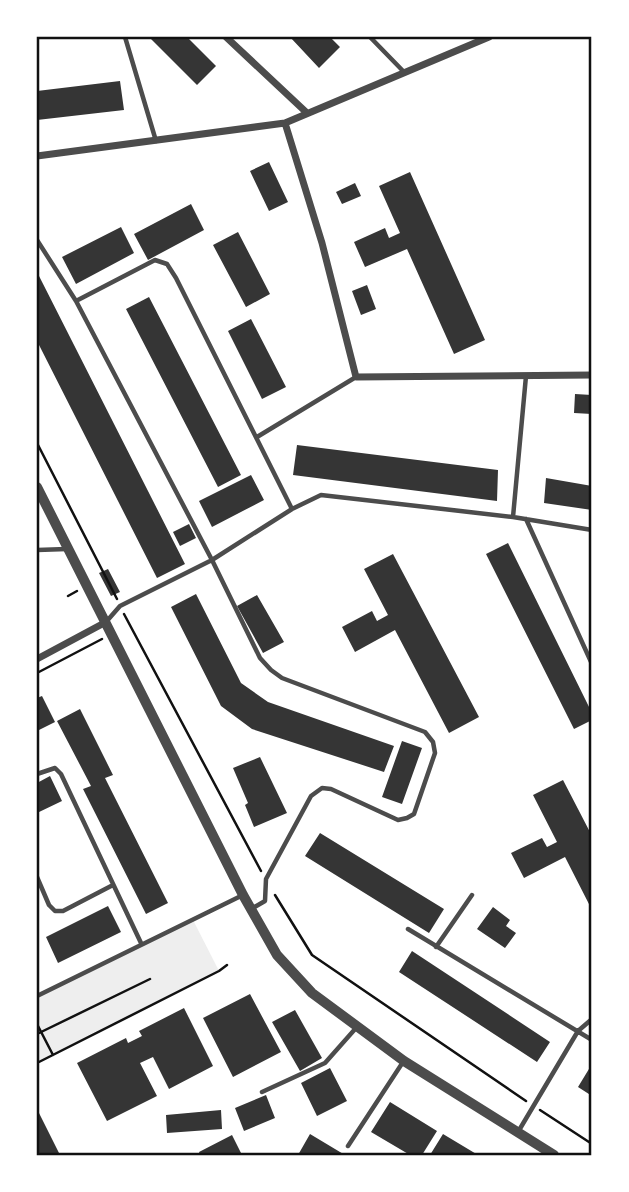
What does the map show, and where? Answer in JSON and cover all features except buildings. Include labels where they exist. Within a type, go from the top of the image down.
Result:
[{"type":"street","points":[[226,37],[307,113]]},
{"type":"street","points":[[37,156],[285,123],[489,37]]},
{"type":"street","points":[[285,123],[322,243],[356,377],[592,375]]},
{"type":"street","points":[[37,487],[243,895],[277,956],[312,993],[356,1028],[554,1155]]},
{"type":"street","points":[[37,659],[106,622]]},
{"type":"lane","points":[[125,37],[156,142]]},
{"type":"lane","points":[[370,37],[404,72]]},
{"type":"lane","points":[[37,240],[76,301],[212,560],[260,658],[282,678],[425,732],[433,742],[435,753],[414,814],[407,818],[398,820],[331,789],[322,788],[311,796],[265,880],[265,901],[251,910]]},
{"type":"lane","points":[[76,301],[155,260],[167,264],[292,509]]},
{"type":"lane","points":[[513,517],[527,375]]},
{"type":"lane","points":[[257,437],[356,377]]},
{"type":"lane","points":[[106,622],[120,606],[212,560],[292,509],[320,495],[513,517],[592,530]]},
{"type":"lane","points":[[526,519],[592,664]]},
{"type":"lane","points":[[37,550],[69,550]]},
{"type":"lane","points":[[37,774],[55,768],[61,774],[141,943]]},
{"type":"lane","points":[[37,877],[49,905],[55,911],[63,911],[113,886]]},
{"type":"lane","points":[[37,996],[243,895]]},
{"type":"lane","points":[[436,947],[472,895]]},
{"type":"lane","points":[[408,929],[592,1040]]},
{"type":"lane","points":[[518,1133],[578,1031],[592,1019]]},
{"type":"lane","points":[[262,1092],[325,1063],[356,1028]]},
{"type":"lane","points":[[348,1146],[404,1061]]},
{"type":"path","points":[[37,443],[129,624],[265,880],[312,955],[592,1144]]},
{"type":"path","points":[[37,673],[129,624]]},
{"type":"path","points":[[37,1063],[227,965]]},
{"type":"path","points":[[37,1034],[150,979]]},
{"type":"path","points":[[37,1024],[53,1055]]},
{"type":"shaded area","points":[[192,918],[219,971],[37,1063],[37,996]]}]
